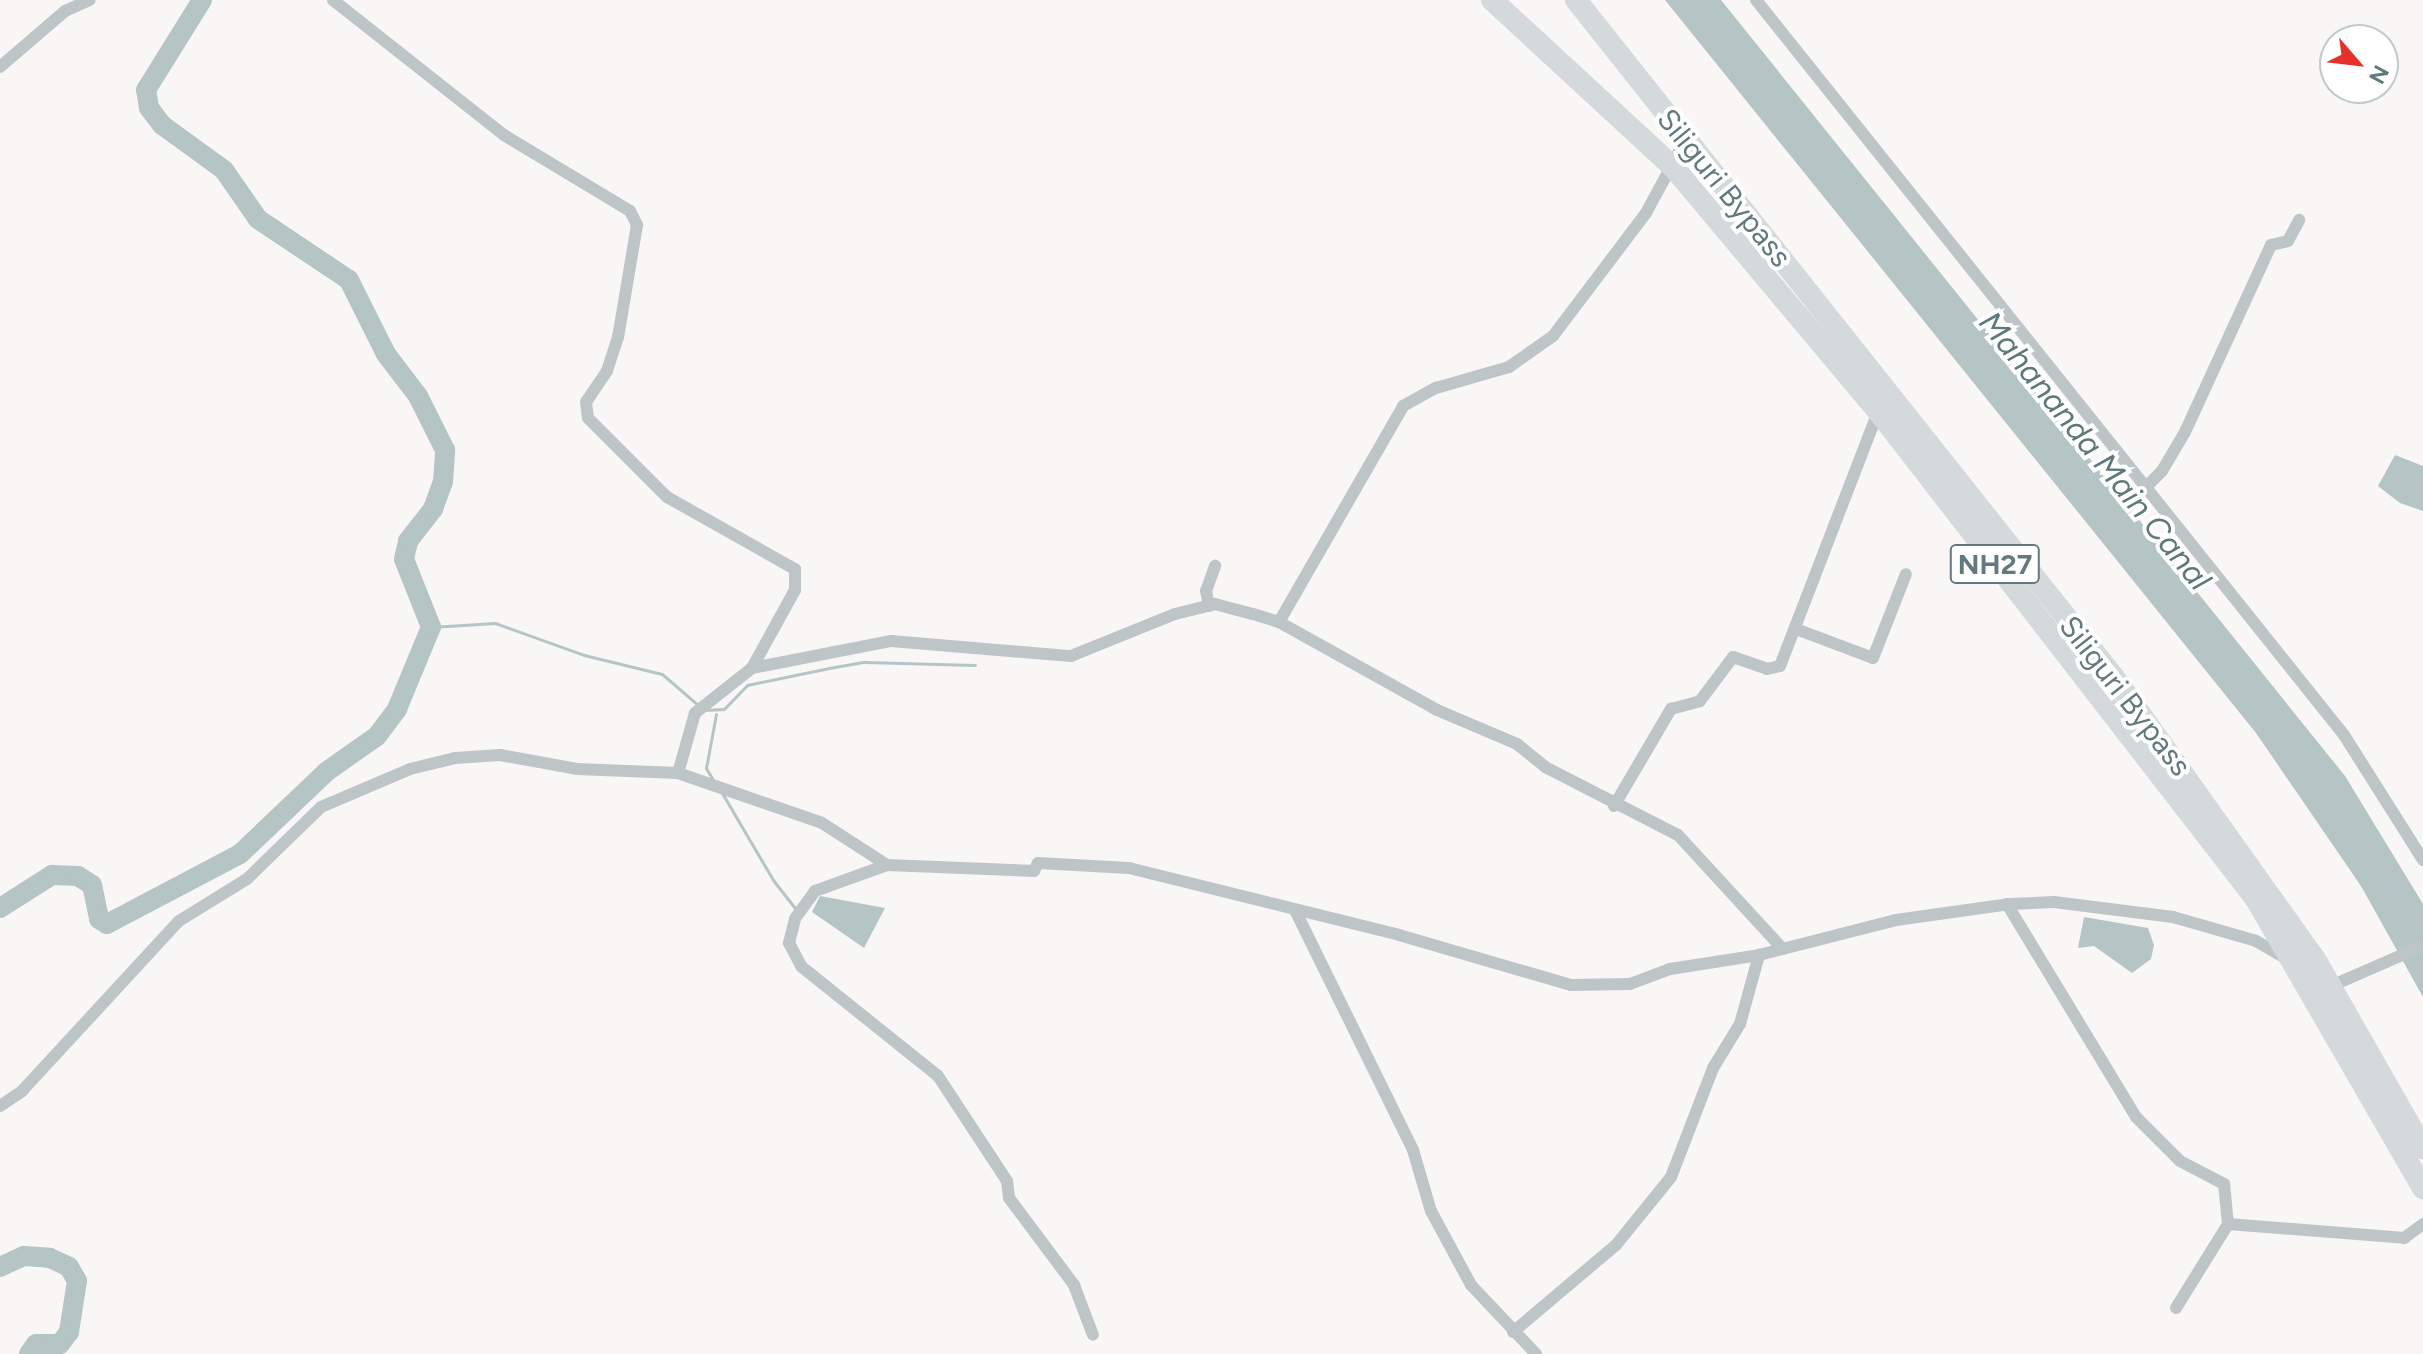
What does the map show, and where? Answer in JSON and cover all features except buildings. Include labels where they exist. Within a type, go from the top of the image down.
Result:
[{"type":"highway","name":"NH27","points":[[1492,0],[1674,168],[1882,402]]},
{"type":"highway","name":"Siliguri Bypass","points":[[1579,4],[1882,402],[2113,676],[2305,961],[2331,986],[2423,1148]]},
{"type":"highway","name":"NH27","points":[[2305,961],[2423,1188]]},
{"type":"street","points":[[0,67],[65,11],[90,0]]},
{"type":"street","points":[[333,0],[504,135],[630,211],[637,225],[618,337],[607,371],[586,402],[588,418],[667,497],[795,569],[795,590],[752,668]]},
{"type":"street","points":[[1758,1],[2344,735],[2423,860]]},
{"type":"street","points":[[1279,622],[1403,406],[1436,388],[1509,367],[1553,336],[1674,168],[1685,141]]},
{"type":"street","points":[[2145,488],[2162,471],[2185,432],[2271,245],[2288,241],[2299,220]]},
{"type":"street","points":[[1614,806],[1671,709],[1700,701],[1733,657],[1767,669],[1780,666],[1882,402]]},
{"type":"street","points":[[1209,606],[1206,591],[1215,566]]},
{"type":"street","points":[[1796,629],[1873,658],[1906,574]]},
{"type":"street","points":[[678,773],[695,713],[705,701],[752,668],[891,641],[1071,656],[1209,606],[1279,622],[1437,710],[1517,744],[1545,767],[1614,806],[1678,835],[1783,949]]},
{"type":"street","points":[[0,1106],[22,1091],[179,921],[247,879],[321,807],[410,769],[455,758],[500,755],[577,769],[678,773],[700,783],[720,785],[822,823],[887,865]]},
{"type":"street","points":[[1093,1335],[1074,1285],[1009,1198],[1007,1181],[938,1076],[802,967],[789,943],[795,919],[815,891],[887,865],[1034,871],[1038,863],[1129,868],[1571,985],[1630,984],[1670,969],[1759,955],[1896,920],[2007,904],[2054,902],[2173,917],[2256,941],[2305,961]]},
{"type":"street","points":[[2007,904],[2136,1117],[2180,1161],[2224,1184],[2228,1224],[2176,1308]]},
{"type":"street","points":[[1295,910],[1413,1150],[1431,1211],[1471,1285],[1536,1354]]},
{"type":"street","points":[[2331,986],[2385,966],[2423,946]]},
{"type":"street","points":[[1513,1332],[1616,1245],[1671,1177],[1713,1068],[1740,1024],[1759,955]]},
{"type":"street","points":[[2228,1224],[2404,1238],[2423,1224]]},
{"type":"shaded area","points":[[1665,0],[1721,0],[2345,776],[2423,904],[2423,997],[2361,886],[2256,733]]},
{"type":"shaded area","points":[[2395,455],[2423,466],[2423,511],[2400,503],[2378,486]]},
{"type":"shaded area","points":[[820,896],[885,908],[864,948],[812,912]]},
{"type":"shaded area","points":[[2084,917],[2148,928],[2154,945],[2151,959],[2132,973],[2094,946],[2078,948]]},
{"type":"waterway","points":[[0,908],[52,875],[78,876],[92,885],[99,919],[107,924],[240,854],[326,772],[377,736],[397,709],[431,627],[404,559],[408,541],[433,509],[443,482],[445,450],[418,396],[386,354],[349,280],[258,219],[224,170],[162,125],[149,108],[146,90],[202,0]]},
{"type":"waterway","points":[[431,627],[495,623],[584,655],[662,674],[698,705]]},
{"type":"waterway","points":[[704,710],[724,709],[747,685],[864,662],[975,665]]},
{"type":"waterway","points":[[713,780],[706,768],[716,714]]},
{"type":"waterway","points":[[722,793],[773,880],[797,911]]},
{"type":"waterway","points":[[0,1267],[24,1256],[50,1258],[69,1267],[77,1281],[69,1332],[60,1344],[36,1344],[29,1354]]},
{"type":"water label","name":"Mahananda Main Canal","points":[[2095,451]]}]
